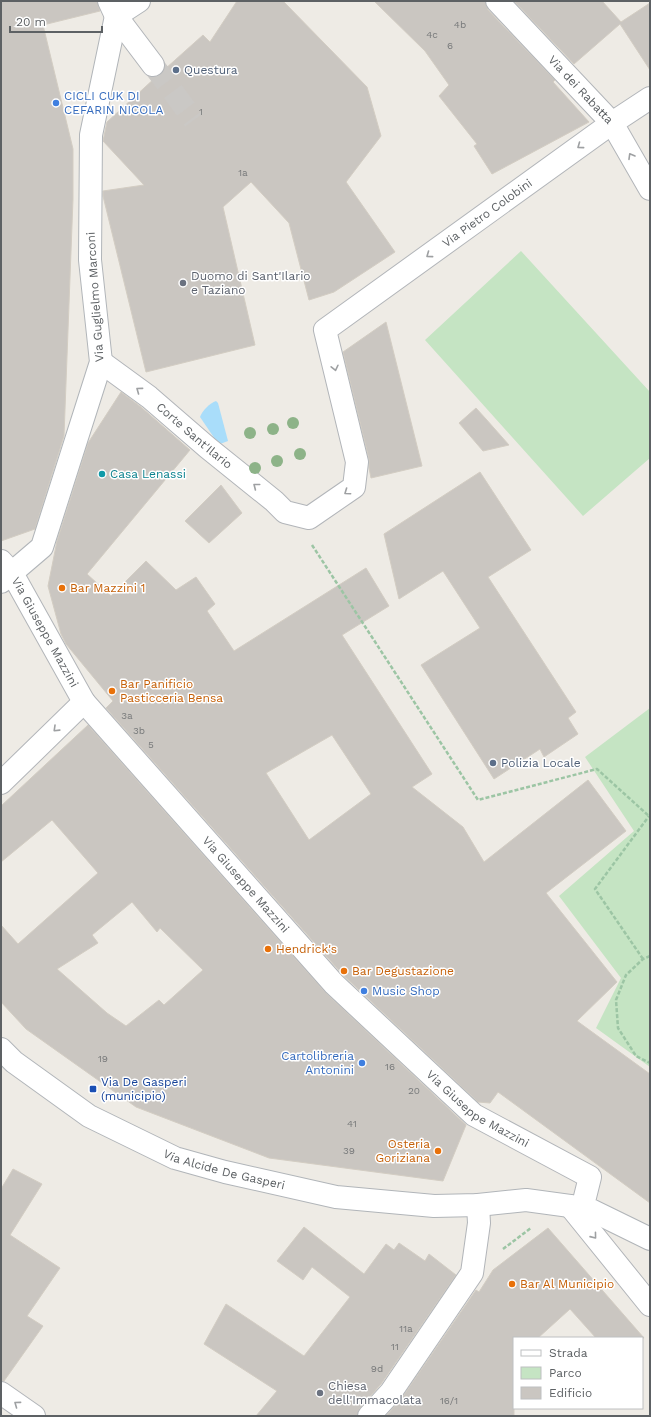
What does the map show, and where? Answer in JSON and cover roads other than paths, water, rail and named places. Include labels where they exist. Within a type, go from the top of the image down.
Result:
[{"type":"street","points":[[139,1],[112,8],[154,65]]},
{"type":"street","name":"Via dei Rabatta","points":[[498,1],[612,123],[650,189]]},
{"type":"street","name":"Via Guglielmo Marconi","points":[[5,572],[42,547],[101,362],[90,260],[91,135],[112,8]]},
{"type":"street","name":"Via Pietro Colobini","points":[[285,512],[309,518],[354,487],[357,462],[326,330],[612,123],[650,98]]},
{"type":"street","name":"Corte Sant'Ilario","points":[[101,362],[149,397],[208,448],[274,501],[285,512]]},
{"type":"street","name":"Via Giuseppe Mazzini","points":[[5,572],[84,702],[339,989],[474,1115],[590,1177],[576,1207]]},
{"type":"street","points":[[1,783],[84,702]]},
{"type":"street","name":"Via Alcide De Gasperi","points":[[1,1049],[14,1062],[89,1116],[176,1158],[224,1172],[336,1197],[434,1206],[478,1205],[526,1200],[576,1207],[593,1211],[650,1239]]},
{"type":"street","points":[[369,1416],[391,1392],[472,1273],[479,1223],[478,1205]]},
{"type":"street","points":[[576,1207],[650,1305]]},
{"type":"street","points":[[1,1393],[34,1416]]},
{"type":"water","points":[[216,401],[218,403],[228,441],[220,444],[217,442],[200,417],[206,408]]},
{"type":"tunnel","points":[[153,65],[194,120]]},
{"type":"place","name":"Questura","points":[[176,70]]},
{"type":"place","name":"CICLI CUK DI CEFARIN NICOLA","points":[[56,103]]},
{"type":"place","name":"Duomo di Sant'Ilario e Taziano","points":[[183,283]]},
{"type":"place","name":"Casa Lenassi","points":[[102,474]]},
{"type":"place","name":"Bar Mazzini 1","points":[[62,588]]},
{"type":"place","name":"Bar Panificio Pasticceria Bensa","points":[[112,691]]},
{"type":"place","name":"Polizia Locale","points":[[493,763]]},
{"type":"place","name":"Hendrick's","points":[[268,949]]},
{"type":"place","name":"Bar Degustazione","points":[[344,971]]},
{"type":"place","name":"Music Shop","points":[[364,991]]},
{"type":"place","name":"Cartolibreria Antonini","points":[[362,1063]]},
{"type":"place","name":"Via De Gasperi (municipio)","points":[[93,1089]]},
{"type":"place","name":"Osteria Goriziana","points":[[438,1151]]},
{"type":"place","name":"Bar Al Municipio","points":[[512,1284]]},
{"type":"place","name":"Chiesa dell'Immacolata","points":[[320,1393]]}]
